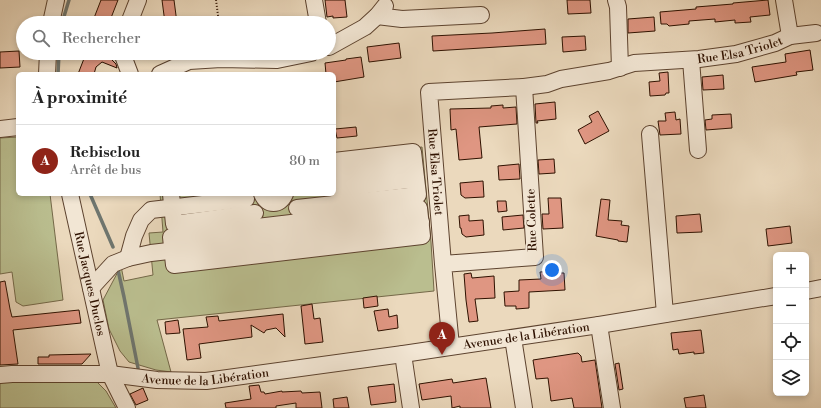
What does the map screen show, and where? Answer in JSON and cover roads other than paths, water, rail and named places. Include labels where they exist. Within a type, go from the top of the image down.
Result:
[{"type":"street","points":[[53,16],[56,0]]},
{"type":"street","points":[[132,16],[138,0]]},
{"type":"street","points":[[314,0],[317,16]]},
{"type":"street","points":[[616,0],[618,7],[620,68]]},
{"type":"street","name":"Rue Elsa Triolet","points":[[784,0],[790,36]]},
{"type":"street","points":[[336,43],[365,27],[381,11],[402,19],[481,15]]},
{"type":"street","name":"Rue Elsa Triolet","points":[[451,346],[429,92],[524,87],[547,84],[561,79],[609,71],[634,63],[691,60],[736,54],[775,43],[790,36],[816,33]]},
{"type":"street","points":[[47,72],[48,60]]},
{"type":"street","points":[[125,60],[129,72]]},
{"type":"street","points":[[164,72],[189,61],[205,60]]},
{"type":"street","points":[[691,60],[698,150]]},
{"type":"street","name":"Rue Colette","points":[[443,264],[535,257],[524,87]]},
{"type":"street","points":[[0,128],[16,127]]},
{"type":"street","points":[[650,134],[665,314]]},
{"type":"street","points":[[91,288],[113,264],[128,258],[151,253],[172,251],[418,195],[413,152],[336,161]]},
{"type":"street","points":[[336,176],[415,172]]},
{"type":"street","points":[[336,189],[415,172]]},
{"type":"street","name":"Rue Jacques Duclos","points":[[71,196],[110,374],[127,408]]},
{"type":"street","points":[[128,258],[134,236],[141,220],[151,210],[172,198],[248,196],[249,206],[256,213],[263,216],[274,201],[292,213],[298,222]]},
{"type":"street","points":[[172,198],[174,224],[256,213]]},
{"type":"street","points":[[298,222],[421,222]]},
{"type":"street","points":[[809,290],[821,288]]},
{"type":"street","name":"Avenue de la Libération","points":[[0,375],[110,374],[156,380],[206,381],[513,338],[773,296]]},
{"type":"street","points":[[599,325],[612,408]]},
{"type":"street","points":[[513,338],[524,408]]},
{"type":"street","points":[[403,354],[411,408]]},
{"type":"waterway","points":[[64,16],[69,0]]},
{"type":"waterway","points":[[58,72],[59,60]]},
{"type":"waterway","points":[[91,196],[113,247]]},
{"type":"waterway","points":[[118,270],[138,368]]},
{"type":"place","name":"Rebisclou","points":[[442,355]]}]
